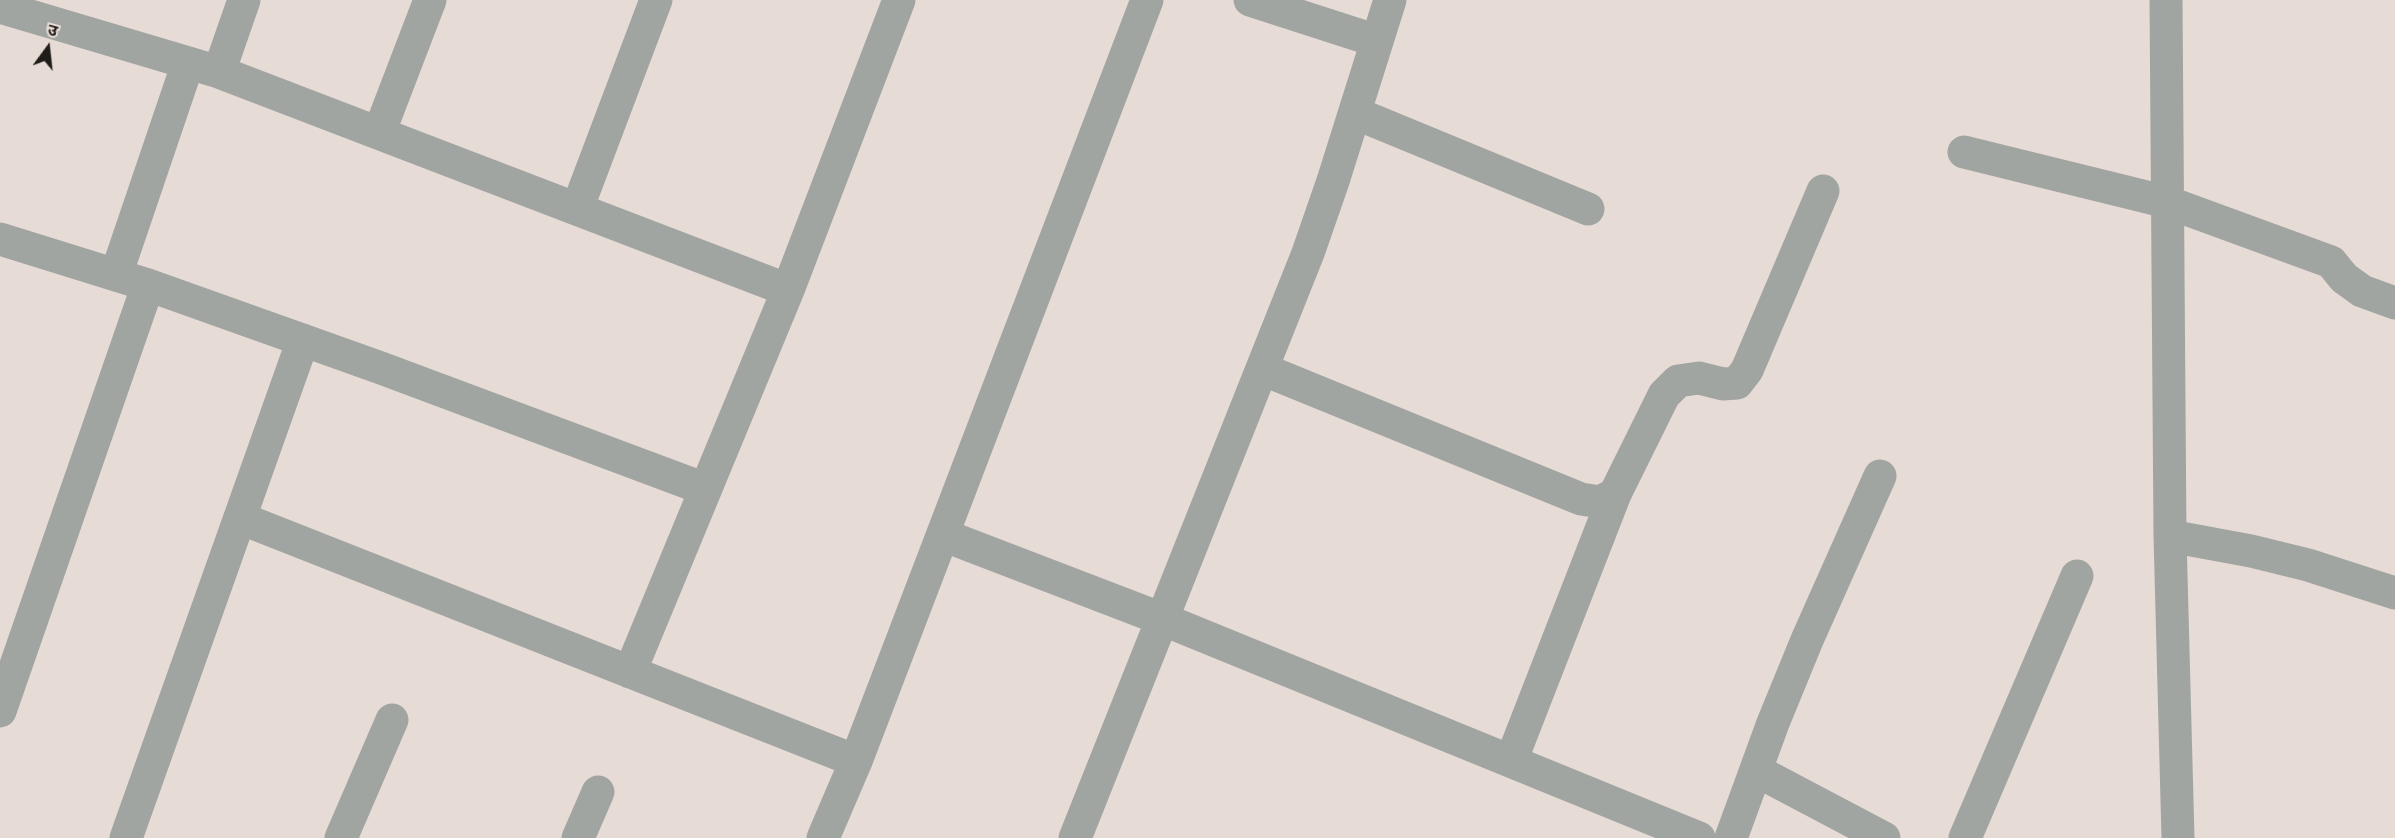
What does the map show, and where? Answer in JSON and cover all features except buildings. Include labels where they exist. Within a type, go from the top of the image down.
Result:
[{"type":"street","points":[[219,72],[244,0]]},
{"type":"street","points":[[379,133],[430,0]]},
{"type":"street","points":[[577,209],[656,0]]},
{"type":"street","points":[[630,672],[788,290],[899,0]]},
{"type":"street","points":[[823,838],[856,761],[1148,0]]},
{"type":"street","points":[[1250,0],[1377,41]]},
{"type":"street","points":[[1075,838],[1308,253],[1390,0]]},
{"type":"street","points":[[2166,0],[2170,536],[2178,838]]},
{"type":"street","points":[[0,7],[219,72],[788,290]]},
{"type":"street","points":[[116,275],[188,63]]},
{"type":"street","points":[[1355,112],[1588,209]]},
{"type":"street","points":[[1964,152],[2167,202],[2331,262],[2344,278],[2362,291],[2395,303]]},
{"type":"street","points":[[1511,761],[1615,494],[1664,395],[1678,381],[1699,378],[1723,384],[1737,383],[1748,370],[1823,190]]},
{"type":"street","points":[[0,239],[148,285],[705,489]]},
{"type":"street","points":[[0,711],[148,285]]},
{"type":"street","points":[[126,838],[303,340]]},
{"type":"street","points":[[1262,369],[1581,499],[1600,502],[1615,494]]},
{"type":"street","points":[[1731,838],[1773,723],[1807,640],[1880,476]]},
{"type":"street","points":[[240,518],[856,761]]},
{"type":"street","points":[[943,535],[1162,619],[1700,838]]},
{"type":"street","points":[[2170,536],[2308,565],[2395,593]]},
{"type":"street","points":[[1965,838],[2077,576]]},
{"type":"street","points":[[341,838],[392,720]]},
{"type":"street","points":[[1756,771],[1884,838]]},
{"type":"street","points":[[578,838],[598,792]]}]
